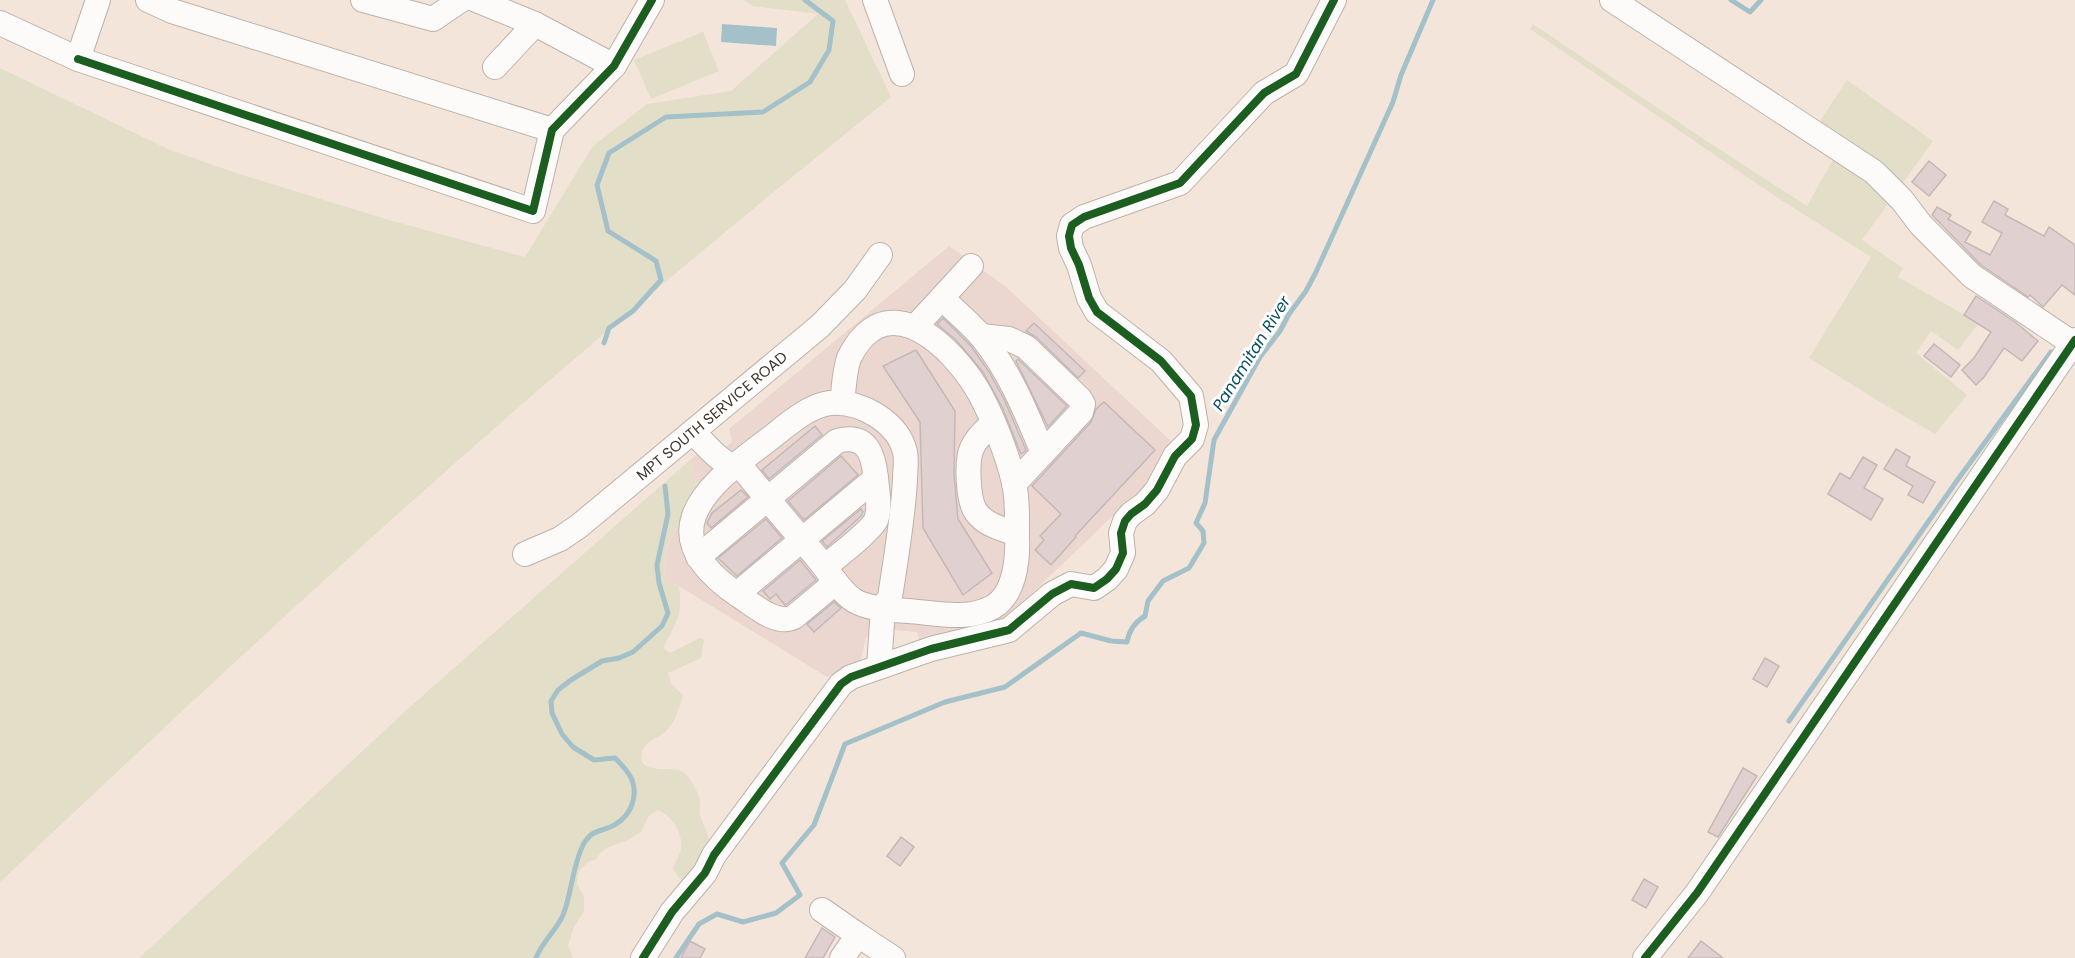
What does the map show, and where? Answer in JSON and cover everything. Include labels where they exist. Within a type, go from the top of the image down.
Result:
[{"type":"street","points":[[78,59],[98,0]]},
{"type":"street","points":[[148,0],[178,6],[552,130]]},
{"type":"street","points":[[363,0],[433,19],[461,0]]},
{"type":"street","points":[[476,0],[535,24],[614,66]]},
{"type":"street","points":[[875,0],[902,74]]},
{"type":"street","points":[[643,958],[672,912],[705,873],[714,855],[840,684],[850,677],[931,650],[1009,630],[1052,594],[1071,584],[1094,588],[1116,569],[1123,553],[1121,533],[1125,521],[1157,490],[1176,456],[1192,439],[1196,425],[1191,396],[1161,361],[1097,312],[1089,298],[1071,248],[1069,236],[1072,225],[1084,217],[1180,183],[1264,93],[1296,74],[1334,0]]},
{"type":"street","points":[[1612,0],[1874,172],[1902,200],[1921,225],[1972,276],[2073,342],[1697,893],[1645,958]]},
{"type":"street","points":[[0,23],[78,59],[533,211],[552,130],[614,66],[642,3]]},
{"type":"street","points":[[495,67],[535,24]]},
{"type":"street","name":"MPT SOUTH SERVICE ROAD","points":[[525,554],[560,538],[579,526],[700,426],[831,315],[855,290],[880,255]]},
{"type":"street","points":[[915,327],[971,266]]},
{"type":"street","points":[[942,298],[981,336],[1006,372],[1020,398],[1043,453]]},
{"type":"street","points":[[700,426],[727,446],[767,499],[830,574],[856,601],[965,615],[992,608],[1003,598],[1010,585],[1017,551],[1014,484],[993,423],[979,392],[967,374],[941,346],[915,327],[900,322],[881,324],[864,336],[849,360],[842,403]]},
{"type":"street","points":[[981,336],[1009,339],[1026,347],[1083,404],[1081,412],[1014,484]]},
{"type":"street","points":[[698,557],[837,441],[859,442],[871,453],[878,501],[876,521],[789,620],[777,618],[737,594],[710,572],[698,557],[693,543],[694,514],[709,490],[803,415],[828,403],[842,403],[866,410],[878,417],[896,434],[906,453],[904,500],[890,605],[886,665]]},
{"type":"street","points":[[993,423],[975,442],[970,453],[970,501],[975,512],[988,523],[1017,534]]},
{"type":"street","points":[[737,594],[876,478]]},
{"type":"street","points":[[822,910],[893,958]]},
{"type":"street","points":[[842,958],[858,935]]},
{"type":"shaded area","points":[[744,0],[845,0],[891,97],[666,281],[441,475],[219,677],[0,882],[0,68],[170,150],[239,174],[389,220],[525,257],[593,146],[647,104],[731,91],[818,14],[752,6]]},
{"type":"shaded area","points":[[1533,24],[1807,206],[1843,142],[1818,124],[1847,80],[1933,141],[1862,240],[1903,268],[1898,277],[1979,323],[1958,350],[1931,331],[1916,353],[1967,395],[1935,434],[1809,358],[1871,257],[1778,198],[1530,29]]},
{"type":"shaded area","points":[[703,32],[719,71],[651,99],[634,60]]},
{"type":"shaded area","points":[[949,246],[1005,286],[1173,443],[1142,488],[1004,620],[920,644],[917,632],[876,628],[866,638],[860,662],[827,677],[664,577],[667,547],[697,488],[690,460],[697,454],[709,460],[732,442],[729,429]]},
{"type":"shaded area","points":[[690,460],[697,488],[667,546],[664,577],[679,586],[680,605],[675,625],[663,648],[670,653],[700,638],[704,640],[701,658],[668,673],[672,685],[683,695],[680,705],[669,728],[646,745],[642,753],[642,760],[650,768],[685,773],[698,794],[700,815],[714,849],[687,883],[678,877],[673,868],[681,849],[678,831],[672,820],[657,810],[647,818],[642,831],[605,850],[596,860],[589,861],[579,871],[577,883],[584,897],[584,911],[574,927],[568,945],[573,958],[139,958],[411,706]]},
{"type":"water","points":[[722,24],[777,28],[776,46],[721,42]]},
{"type":"building","points":[[1929,161],[1946,175],[1929,196],[1912,182]]},
{"type":"building","points":[[1994,201],[2008,209],[2005,215],[2044,236],[2049,227],[2075,245],[2075,295],[2062,285],[2043,307],[2030,295],[2028,297],[1981,265],[1932,215],[1937,207],[1951,215],[1948,219],[1971,232],[1965,242],[1990,255],[2002,233],[1982,222]]},
{"type":"building","points":[[1976,296],[2015,322],[2038,341],[2022,361],[2004,348],[1976,385],[1962,370],[1974,358],[1991,332],[1964,315]]},
{"type":"building","points":[[943,318],[971,346],[989,372],[1004,399],[1026,450],[1023,453],[1021,454],[1003,409],[983,372],[956,340],[937,324]]},
{"type":"building","points":[[1034,323],[1085,371],[1078,378],[1036,337],[1026,331]]},
{"type":"building","points":[[1934,344],[1960,365],[1951,377],[1924,356]]},
{"type":"building","points":[[916,350],[955,411],[954,474],[958,519],[992,573],[963,595],[923,528],[920,422],[883,366]]},
{"type":"building","points":[[1018,359],[1067,406],[1048,427],[1016,361]]},
{"type":"building","points":[[1104,402],[1155,450],[1051,565],[1035,550],[1044,540],[1040,536],[1061,514],[1032,486],[1091,422],[1096,409]]},
{"type":"building","points":[[815,426],[822,435],[769,479],[762,470]]},
{"type":"building","points":[[1896,449],[1910,457],[1906,466],[1935,482],[1923,503],[1908,495],[1913,486],[1884,469]]},
{"type":"building","points":[[841,456],[858,475],[804,520],[788,501]]},
{"type":"building","points":[[1863,457],[1877,465],[1864,488],[1883,499],[1871,520],[1828,494],[1840,473],[1850,479]]},
{"type":"building","points":[[741,490],[748,497],[711,528],[707,523],[712,513]]},
{"type":"building","points":[[861,509],[863,512],[861,516],[827,547],[822,541]]},
{"type":"building","points":[[766,519],[782,538],[737,576],[718,558]]},
{"type":"building","points":[[800,560],[816,580],[785,605],[776,594],[770,599],[763,591]]},
{"type":"building","points":[[834,602],[841,608],[814,632],[807,624]]},
{"type":"building","points":[[1765,658],[1779,666],[1767,687],[1753,679]]},
{"type":"building","points":[[1743,768],[1757,776],[1718,837],[1708,832]]},
{"type":"building","points":[[901,837],[914,847],[900,866],[887,856]]},
{"type":"building","points":[[1644,879],[1658,887],[1646,908],[1632,900]]},
{"type":"building","points":[[822,928],[835,937],[823,958],[805,958]]},
{"type":"building","points":[[690,941],[705,949],[700,958],[681,958]]},
{"type":"building","points":[[1701,941],[1723,958],[1688,958]]},
{"type":"waterway","points":[[604,343],[609,328],[633,311],[661,280],[656,261],[608,231],[597,185],[609,153],[666,117],[763,112],[810,82],[829,50],[833,21],[805,0]]},
{"type":"waterway","name":"Panamitan River","points":[[676,958],[699,924],[717,914],[743,922],[776,913],[800,895],[782,863],[814,825],[845,744],[945,702],[1005,687],[1081,633],[1111,641],[1127,642],[1133,627],[1145,616],[1148,601],[1163,581],[1189,568],[1204,543],[1203,531],[1196,523],[1205,503],[1214,440],[1260,357],[1280,331],[1316,272],[1393,102],[1401,75],[1433,0]]},
{"type":"waterway","points":[[1731,0],[1750,12],[1761,0]]},
{"type":"waterway","points":[[1789,721],[1956,482],[2051,352]]},
{"type":"waterway","name":"Panamitan River","points":[[536,958],[563,915],[576,862],[583,845],[590,835],[611,827],[626,816],[634,799],[631,777],[615,758],[594,760],[573,747],[562,734],[552,713],[551,701],[558,690],[571,680],[602,661],[619,658],[633,652],[662,626],[668,613],[659,583],[657,565],[668,514],[665,486]]},
{"type":"cycle path","points":[[78,59],[533,211],[552,130],[614,66],[652,0]]},
{"type":"cycle path","points":[[643,958],[672,912],[705,873],[714,855],[841,684],[851,677],[931,649],[1009,630],[1052,594],[1071,584],[1094,588],[1116,569],[1123,553],[1121,533],[1125,521],[1157,490],[1175,456],[1192,439],[1196,425],[1191,396],[1161,361],[1097,312],[1089,298],[1071,248],[1069,236],[1072,225],[1084,217],[1180,183],[1264,93],[1296,74],[1334,0]]},
{"type":"cycle path","points":[[1645,958],[1697,893],[2075,340]]}]
